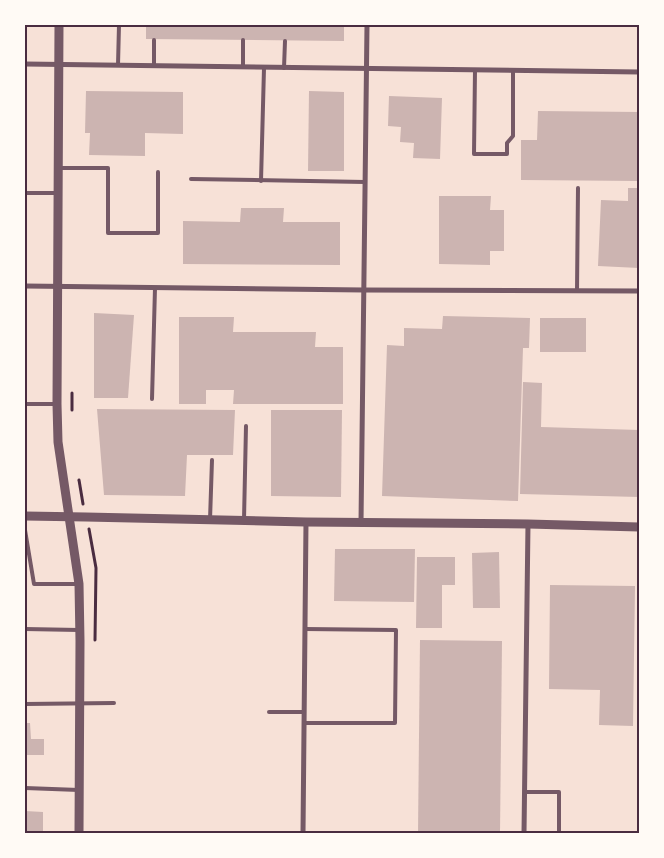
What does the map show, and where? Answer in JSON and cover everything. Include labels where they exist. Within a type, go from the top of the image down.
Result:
[{"type":"street","points":[[59,25],[56,404],[58,442],[79,584],[79,833]]},
{"type":"street","points":[[361,523],[367,25]]},
{"type":"street","points":[[25,64],[639,72]]},
{"type":"street","points":[[25,286],[639,291]]},
{"type":"street","points":[[25,516],[639,527]]},
{"type":"street","points":[[303,833],[306,522]]},
{"type":"street","points":[[524,833],[528,524]]},
{"type":"lane","points":[[118,65],[119,25]]},
{"type":"lane","points":[[154,40],[154,65]]},
{"type":"lane","points":[[243,67],[244,40]]},
{"type":"lane","points":[[284,68],[285,41]]},
{"type":"lane","points":[[261,180],[264,68]]},
{"type":"lane","points":[[475,70],[474,154],[507,154],[507,143],[513,136],[513,70]]},
{"type":"lane","points":[[58,168],[108,168],[108,233],[158,233],[158,172]]},
{"type":"lane","points":[[191,179],[365,182]]},
{"type":"lane","points":[[577,291],[578,188]]},
{"type":"lane","points":[[25,193],[58,193]]},
{"type":"lane","points":[[152,398],[154,288]]},
{"type":"lane","points":[[25,404],[56,404]]},
{"type":"lane","points":[[244,520],[246,426]]},
{"type":"lane","points":[[210,520],[212,460]]},
{"type":"lane","points":[[25,530],[34,584],[79,584]]},
{"type":"lane","points":[[25,629],[79,630]]},
{"type":"lane","points":[[304,723],[395,723],[396,630],[305,629]]},
{"type":"lane","points":[[25,704],[114,703]]},
{"type":"lane","points":[[269,712],[304,712]]},
{"type":"lane","points":[[25,788],[79,790]]},
{"type":"lane","points":[[525,792],[559,792],[559,833]]},
{"type":"path","points":[[72,392],[72,411]]},
{"type":"path","points":[[78,472],[96,568],[95,644]]},
{"type":"building","points":[[146,25],[344,25],[344,41],[146,39]]},
{"type":"building","points":[[86,91],[183,92],[183,134],[145,133],[145,156],[89,155],[90,133],[85,133]]},
{"type":"building","points":[[309,91],[344,92],[344,171],[308,171]]},
{"type":"building","points":[[389,96],[442,98],[440,159],[413,158],[414,143],[400,142],[401,127],[388,126]]},
{"type":"building","points":[[538,111],[639,112],[639,181],[521,180],[521,140],[537,140]]},
{"type":"building","points":[[628,188],[639,188],[639,268],[598,266],[601,200],[628,201]]},
{"type":"building","points":[[439,196],[491,196],[490,210],[504,210],[504,251],[490,251],[490,265],[439,264]]},
{"type":"building","points":[[241,208],[284,208],[283,222],[340,222],[340,265],[183,264],[183,221],[240,222]]},
{"type":"building","points":[[94,313],[134,315],[128,398],[94,398]]},
{"type":"building","points":[[443,316],[530,318],[529,348],[523,348],[518,501],[382,496],[387,345],[404,346],[404,328],[442,329]]},
{"type":"building","points":[[179,317],[234,317],[233,332],[316,332],[315,347],[343,347],[343,404],[233,404],[234,390],[206,390],[206,404],[179,404]]},
{"type":"building","points":[[540,318],[586,318],[586,352],[540,352]]},
{"type":"building","points":[[523,382],[542,383],[541,427],[639,430],[639,497],[520,494]]},
{"type":"building","points":[[97,409],[235,410],[233,455],[187,455],[185,496],[104,495]]},
{"type":"building","points":[[271,410],[342,410],[341,497],[271,496]]},
{"type":"building","points":[[335,549],[415,549],[414,602],[334,601]]},
{"type":"building","points":[[499,552],[500,608],[473,608],[472,553]]},
{"type":"building","points":[[417,557],[455,557],[455,585],[442,585],[442,628],[416,628]]},
{"type":"building","points":[[550,585],[635,586],[633,726],[599,725],[600,690],[549,689]]},
{"type":"building","points":[[420,640],[502,641],[500,833],[418,833]]},
{"type":"building","points":[[25,723],[30,723],[31,739],[44,739],[44,755],[25,755]]},
{"type":"building","points":[[25,811],[43,812],[43,833],[25,833]]}]
